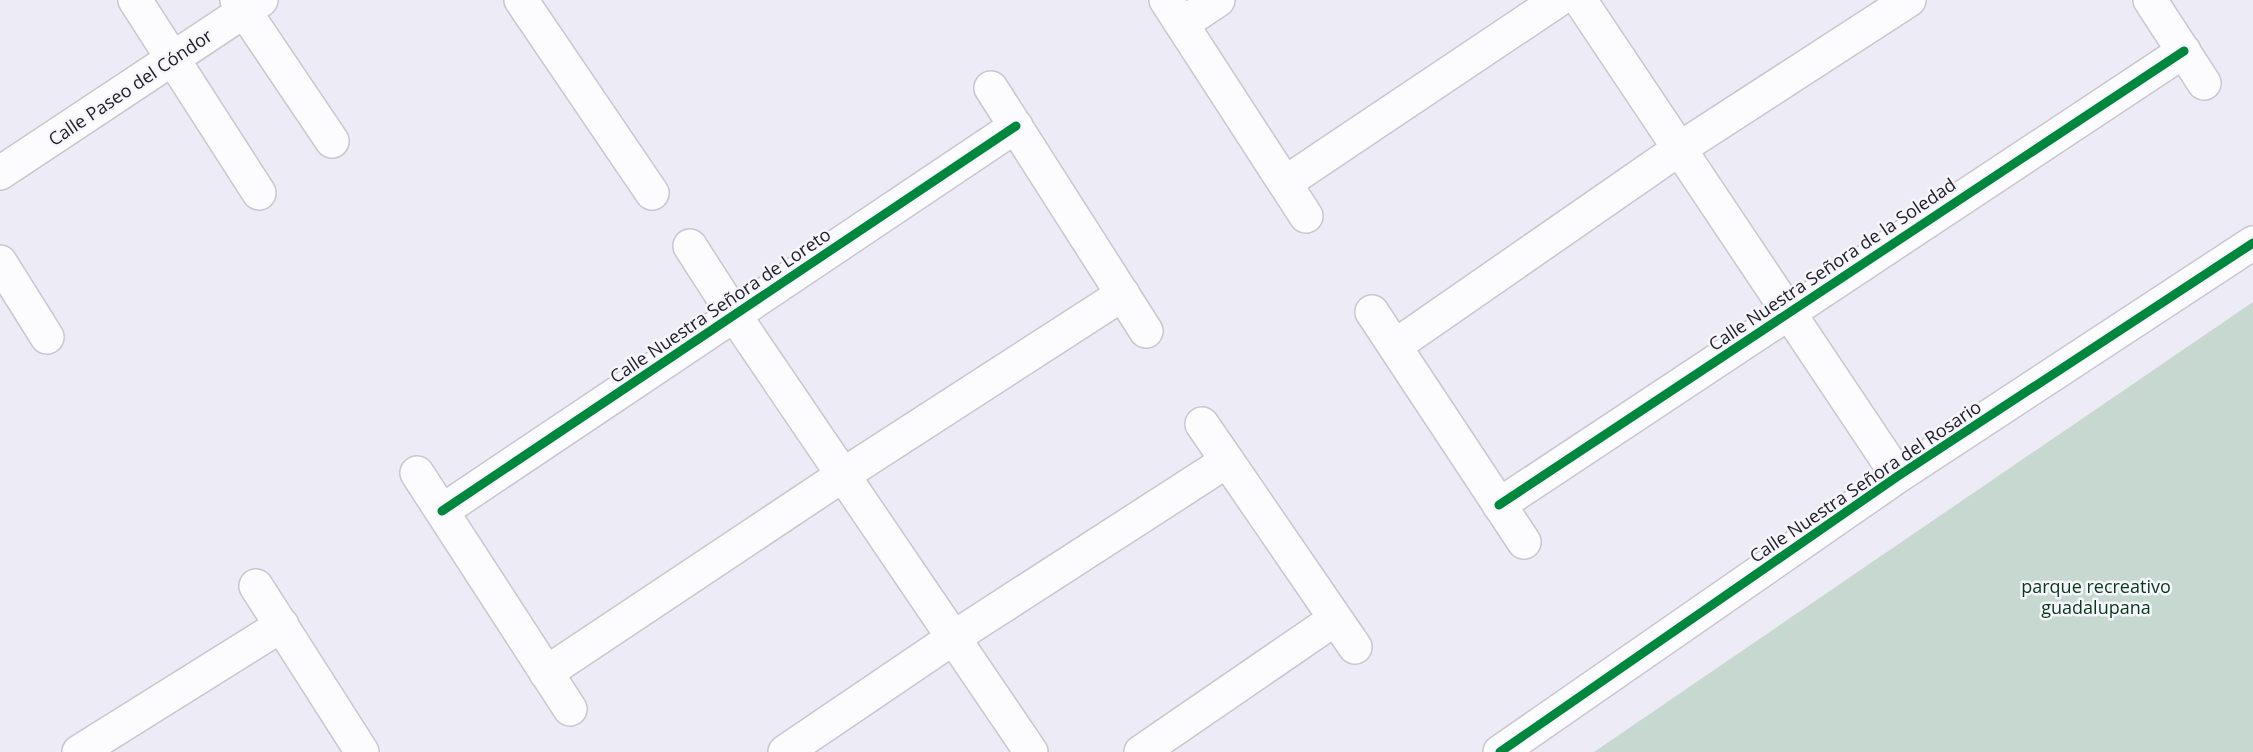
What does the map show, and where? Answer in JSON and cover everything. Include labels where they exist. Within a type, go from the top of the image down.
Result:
[{"type":"street","points":[[135,0],[259,192]]},
{"type":"street","points":[[521,0],[652,193]]},
{"type":"street","points":[[1218,0],[1174,12],[1306,216]]},
{"type":"street","points":[[1285,183],[1558,0]]},
{"type":"street","name":"Calle Nuestra Señora de la Soledad","points":[[1580,0],[1898,476]]},
{"type":"street","points":[[1395,346],[1679,149],[1909,0]]},
{"type":"street","points":[[2150,0],[2204,83]]},
{"type":"street","points":[[247,4],[332,141]]},
{"type":"street","name":"Calle Paseo del Cóndor","points":[[0,174],[173,58],[247,4]]},
{"type":"street","name":"Calle Nuestra Señora de la Soledad","points":[[1499,505],[2184,51]]},
{"type":"street","points":[[991,88],[1146,331]]},
{"type":"street","name":"Calle Nuestra Señora de Loreto","points":[[442,511],[1016,126]]},
{"type":"street","name":"Calle Nuestra Señora del Rosario","points":[[1500,752],[1898,476],[2253,243]]},
{"type":"street","name":"Calle Nuestra Señora de Loreto","points":[[690,246],[735,316],[1031,752]]},
{"type":"street","points":[[0,262],[47,337]]},
{"type":"street","points":[[546,673],[843,475],[1123,294]]},
{"type":"street","points":[[1372,312],[1524,542]]},
{"type":"street","points":[[1202,423],[1355,647]]},
{"type":"street","points":[[785,752],[953,638],[1227,460]]},
{"type":"street","points":[[417,473],[570,709]]},
{"type":"street","points":[[256,586],[362,752]]},
{"type":"street","points":[[1141,752],[1335,618]]},
{"type":"street","points":[[79,752],[282,626]]},
{"type":"green space","name":"parque recreativo guadalupana","points":[[2253,302],[2253,752],[1594,752]]},
{"type":"cycle path","points":[[1499,505],[2184,51]]},
{"type":"cycle path","points":[[442,511],[1016,126]]},
{"type":"cycle path","points":[[1500,752],[1898,476],[2253,243]]}]
